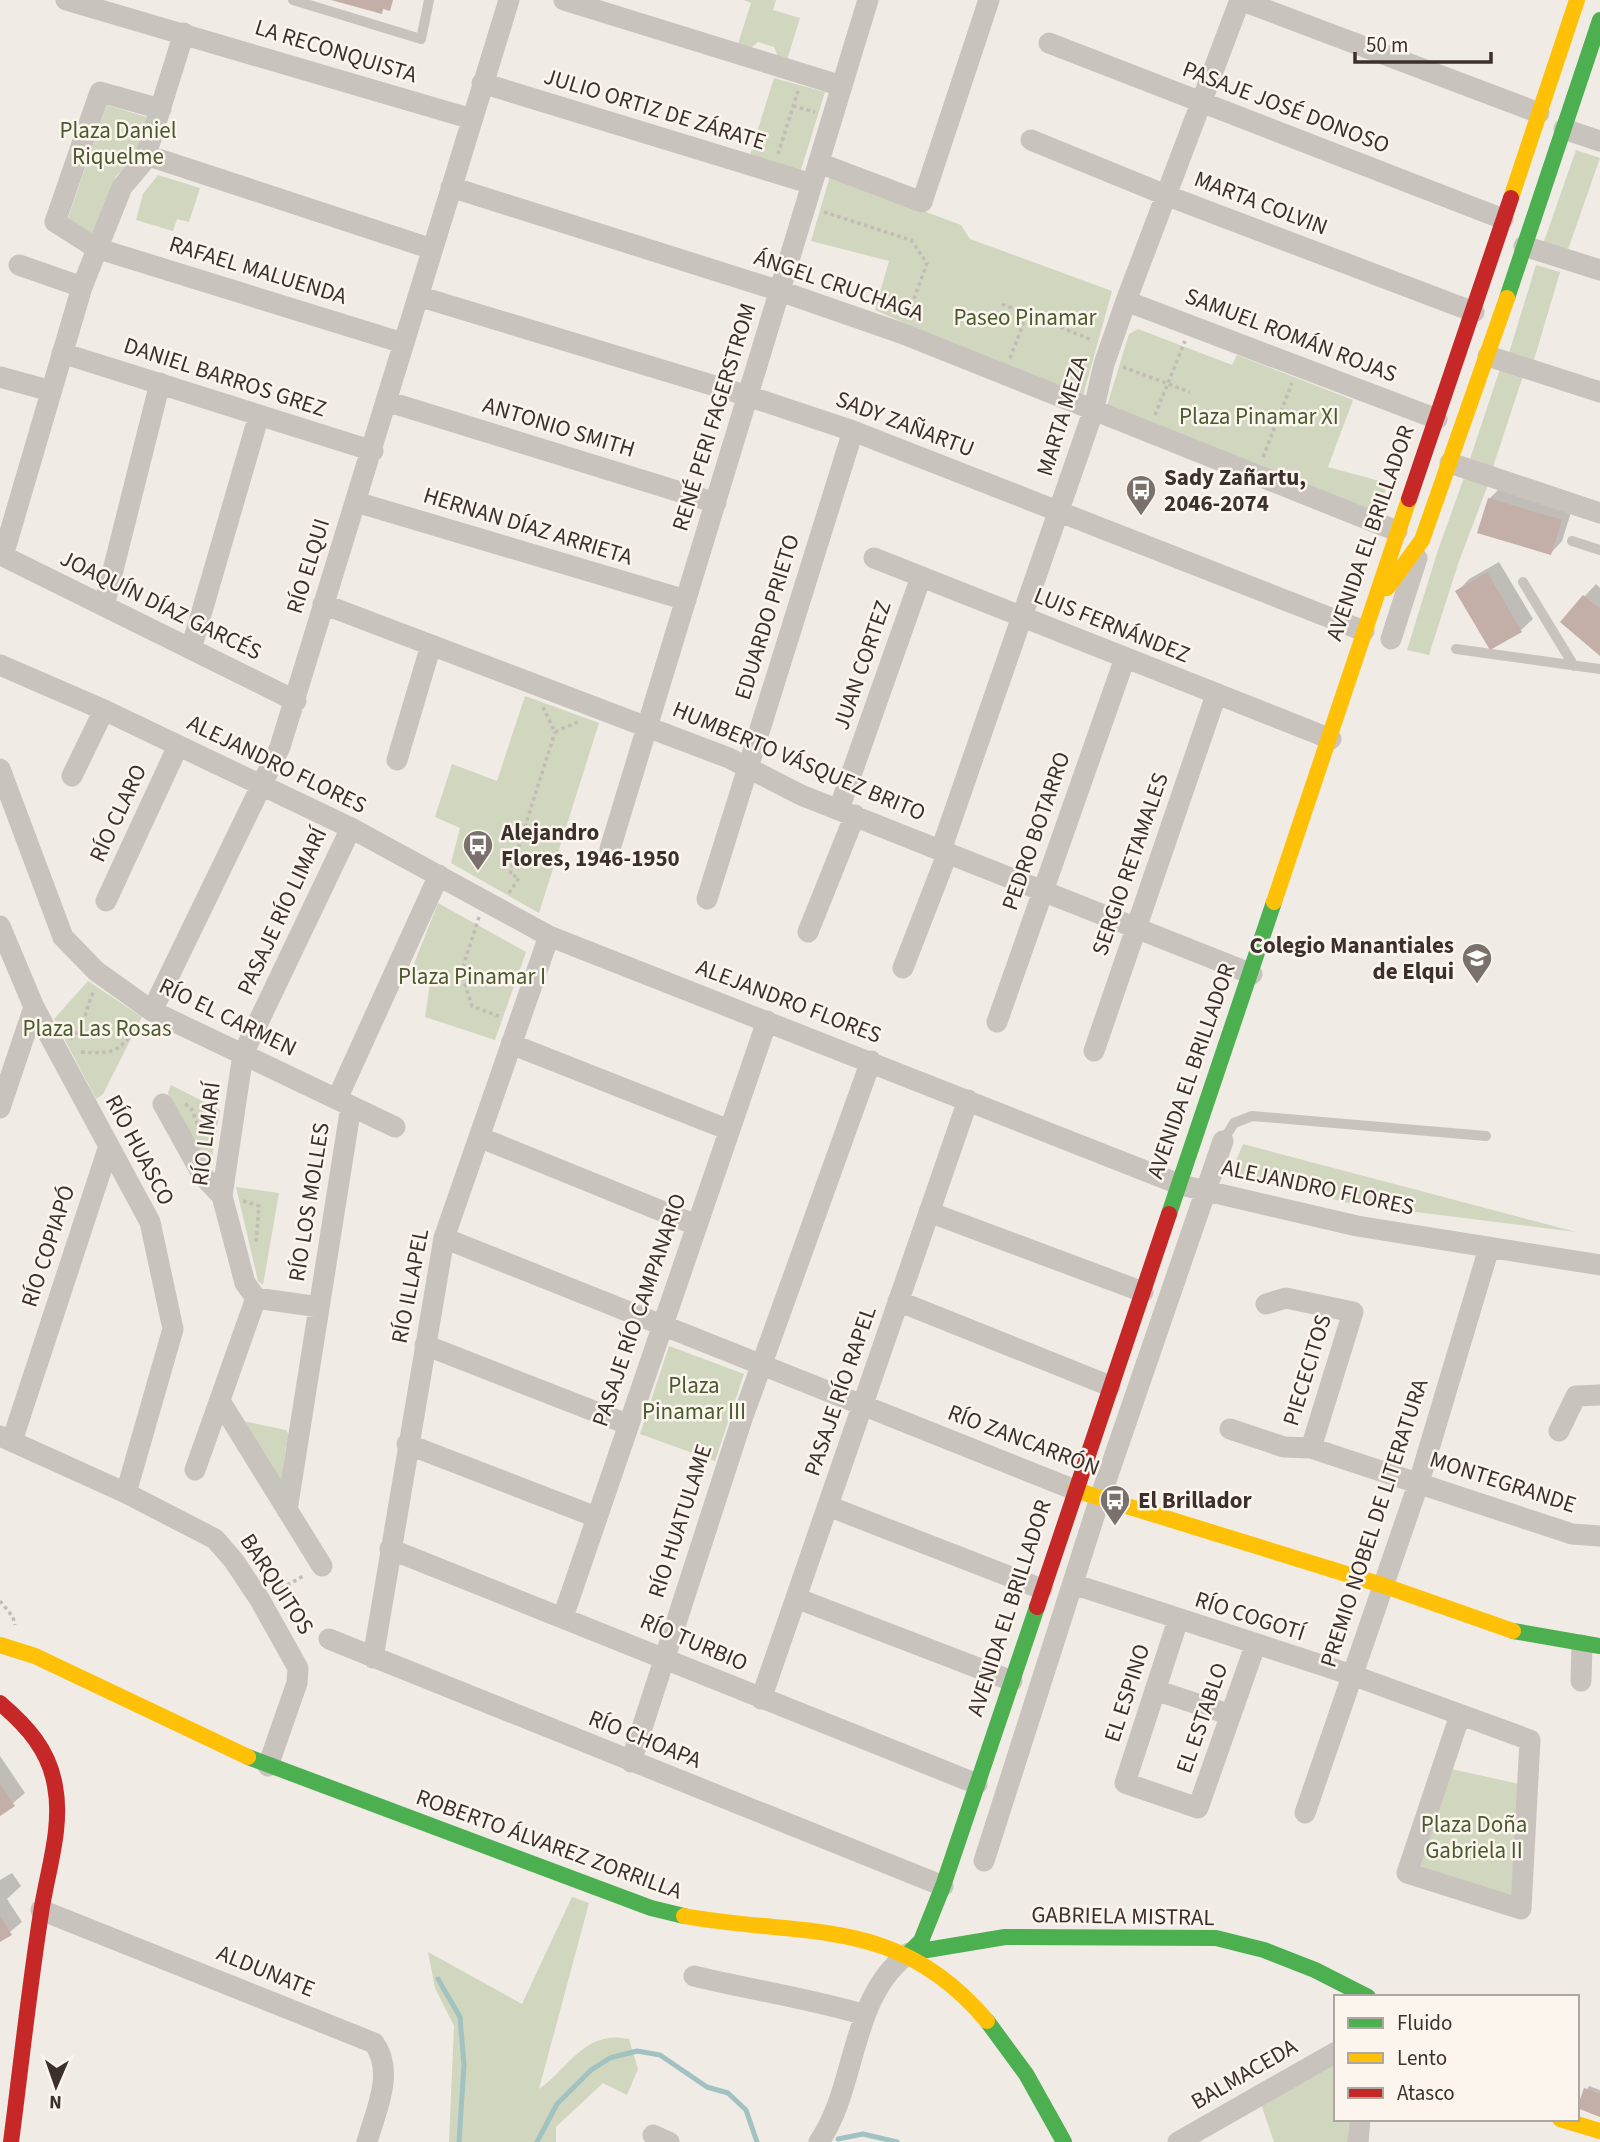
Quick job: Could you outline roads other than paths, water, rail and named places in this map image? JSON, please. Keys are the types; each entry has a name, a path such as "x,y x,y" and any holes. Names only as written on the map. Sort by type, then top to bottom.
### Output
{"street":[{"name":"LA RECONQUISTA","path":"66,0 472,119"},
{"path":"472,119 509,0"},
{"path":"564,0 842,86"},
{"name":"RENÉ PERI FAGERSTROM","path":"610,849 868,0"},
{"path":"818,163 922,202 989,0"},
{"path":"1240,0 1539,113 1564,129 1600,141"},
{"name":"MARTA MEZA","path":"903,968 1093,412 1107,356 1126,300 1168,196 1240,0"},
{"name":"AVENIDA EL BRILLADOR","path":"909,1953 921,1941 943,1886 1331,739 1396,531 1474,312 1572,2"},
{"path":"1391,639 1422,540 1488,356 1600,20"},
{"path":"0,377 51,391 96,248 122,187 146,155 184,33"},
{"name":"PASAJE JOSÉ DONOSO","path":"1049,43 1503,219"},
{"name":"JULIO ORTIZ DE ZÁRATE","path":"482,83 812,184"},
{"name":"RAFAEL MALUENDA","path":"161,109 100,92 55,222 96,248 404,343"},
{"name":"RÍO ELQUI","path":"152,1011 281,747 472,119"},
{"name":"MARTA COLVIN","path":"1031,140 1168,196 1474,312"},
{"path":"146,155 432,249"},
{"name":"ÁNGEL CRUCHAGA","path":"451,187 780,290 901,333 1396,531"},
{"path":"1524,246 1600,270"},
{"path":"19,265 82,287"},
{"name":"SADY ZAÑARTU","path":"418,296 748,396 853,431 1059,512 1367,621"},
{"name":"SAMUEL ROMÁN ROJAS","path":"1126,300 1437,419"},
{"name":"DANIEL BARROS GREZ","path":"62,353 373,451"},
{"path":"1488,356 1600,392"},
{"path":"104,606 160,383"},
{"name":"JOAQUÍN DÍAZ GARCÉS","path":"51,391 3,556 296,701"},
{"name":"ANTONIO SMITH","path":"386,401 716,503"},
{"path":"191,649 259,415"},
{"name":"EDUARDO PRIETO","path":"707,899 853,431"},
{"path":"1450,463 1600,513"},
{"name":"HERNAN DÍAZ ARRIETA","path":"356,502 686,600"},
{"path":"1367,621 1422,540"},
{"name":"LUIS FERNÁNDEZ","path":"874,558 1331,739"},
{"name":"JUAN CORTEZ","path":"808,932 921,577"},
{"name":"HUMBERTO VÁSQUEZ BRITO","path":"323,604 748,765 802,795 1252,974"},
{"path":"397,760 431,645"},
{"name":"PEDRO BOTARRO","path":"997,1022 1125,659"},
{"name":"ALEJANDRO FLORES","path":"0,665 104,710 351,828 549,936 1181,1185 1357,1226 1600,1265"},
{"name":"SERGIO RETAMALES","path":"1094,1051 1216,695"},
{"path":"72,776 104,710"},
{"name":"RÍO CLARO","path":"106,901 178,746"},
{"name":"RÍO EL CARMEN","path":"0,769 63,937 103,975 152,1011 395,1126"},
{"name":"PASAJE RÍO LIMARÍ","path":"243,1054 351,828"},
{"name":"RÍO LOS MOLLES","path":"287,1510 319,1307 344,1102 439,875"},
{"name":"RÍO HUASCO","path":"0,926 34,1007 150,1222 173,1329 126,1493"},
{"name":"RÍO ILLAPEL","path":"373,1658 444,1238 549,936"},
{"path":"0,1108 34,1007"},
{"name":"PASAJE RÍO CAMPANARIO","path":"563,1616 767,1021"},
{"path":"514,1035 729,1130"},
{"name":"RÍO LIMARÍ","path":"243,1054 222,1196 245,1283 257,1297"},
{"name":"RÍO HUATULAME","path":"631,1762 663,1657 762,1364 871,1061"},
{"name":"PASAJE RÍO RAPEL","path":"761,1699 968,1100"},
{"path":"163,1104 203,1176 222,1196"},
{"path":"479,1137 696,1225"},
{"path":"984,1861 1100,1498 1223,1141"},
{"name":"RÍO COPIAPÓ","path":"6,1439 108,1146"},
{"path":"929,1212 1143,1292"},
{"name":"RÍO ZANCARRÓN","path":"444,1238 1075,1490 1382,1585 1525,1635 1591,1645"},
{"name":"PREMIO NOBEL DE LITERATURA","path":"1305,1812 1419,1482 1489,1248"},
{"path":"195,1470 257,1297 319,1307"},
{"name":"PIECECITOS","path":"1266,1304 1286,1298 1353,1312 1311,1448"},
{"path":"898,1301 1110,1386"},
{"path":"425,1345 627,1424"},
{"path":"1559,1431 1576,1396 1600,1395"},
{"path":"220,1401 322,1566"},
{"name":"MONTEGRANDE","path":"1230,1429 1284,1447 1311,1448 1572,1534 1600,1536"},
{"name":"BARQUITOS","path":"6,1439 126,1493 215,1539 260,1600 298,1668 297,1683 268,1766"},
{"path":"408,1444 596,1517"},
{"path":"828,1506 1042,1589"},
{"name":"RÍO TURBIO","path":"390,1549 977,1784"},
{"name":"RÍO COGOTÍ","path":"1073,1584 1255,1646 1352,1675 1530,1740 1521,1909 1408,1873 1460,1715"},
{"path":"796,1598 1012,1681"},
{"name":"EL ESPINO","path":"1178,1620 1125,1783 1198,1808"},
{"name":"RÍO CHOAPA","path":"329,1639 943,1886"},
{"name":"ROBERTO ÁLVAREZ ZORRILLA","path":"0,1645 35,1656 268,1766 672,1914 722,1923 845,1934 888,1944 909,1953 954,1988 993,2029 1038,2091 1064,2142"},
{"path":"1581,1681 1591,1645"},
{"name":"EL ESTABLO","path":"1198,1808 1255,1646"},
{"path":"1156,1690 1231,1715"},
{"path":"0,1703 33,1731 46,1755 56,1787 54,1838 41,1910 12,2142"},
{"name":"ALDUNATE","path":"41,1910 374,2043 384,2056 386,2075 367,2142"},
{"name":"GABRIELA MISTRAL","path":"909,1953 1006,1937 1216,1938 1264,1950 1364,1995"},
{"path":"819,2142 832,2123 864,2015 894,1965 909,1953"},
{"path":"694,1976 760,1992 784,1994 864,2015"},
{"name":"BALMACEDA","path":"1178,2142 1334,2053"},
{"path":"1358,2142 1360,2121"},
{"path":"1567,2121 1600,2131"}],"lane":[{"path":"293,0 421,39 429,0"},
{"path":"1572,541 1600,550"},
{"path":"1523,582 1574,666"},
{"path":"1456,649 1600,669"},
{"path":"1223,1141 1234,1122 1252,1116 1486,1136"}],"waterway":[{"path":"438,1979 460,2017 464,2065 459,2142"},
{"path":"537,2142 557,2104 591,2070 610,2058 637,2051 660,2055 707,2087 728,2093 746,2110 757,2142"},
{"path":"838,2139 863,2134 897,2142"}],"place":[{"name":"Sady Zañartu, 2046-2074","path":"1141,517"},
{"name":"Alejandro Flores, 1946-1950","path":"478,872"},
{"name":"Colegio Manantiales de Elqui","path":"1477,985"},
{"name":"El Brillador","path":"1115,1527"}],"park label":[{"name":"Plaza Daniel Riquelme","path":"118,143"},
{"name":"Paseo Pinamar","path":"1025,317"},
{"name":"Plaza Pinamar XI","path":"1259,416"},
{"name":"Plaza Pinamar I","path":"472,976"},
{"name":"Plaza Las Rosas","path":"97,1028"},
{"name":"Plaza Pinamar III","path":"694,1398"},
{"name":"Plaza Doña Gabriela II","path":"1474,1837"}]}
